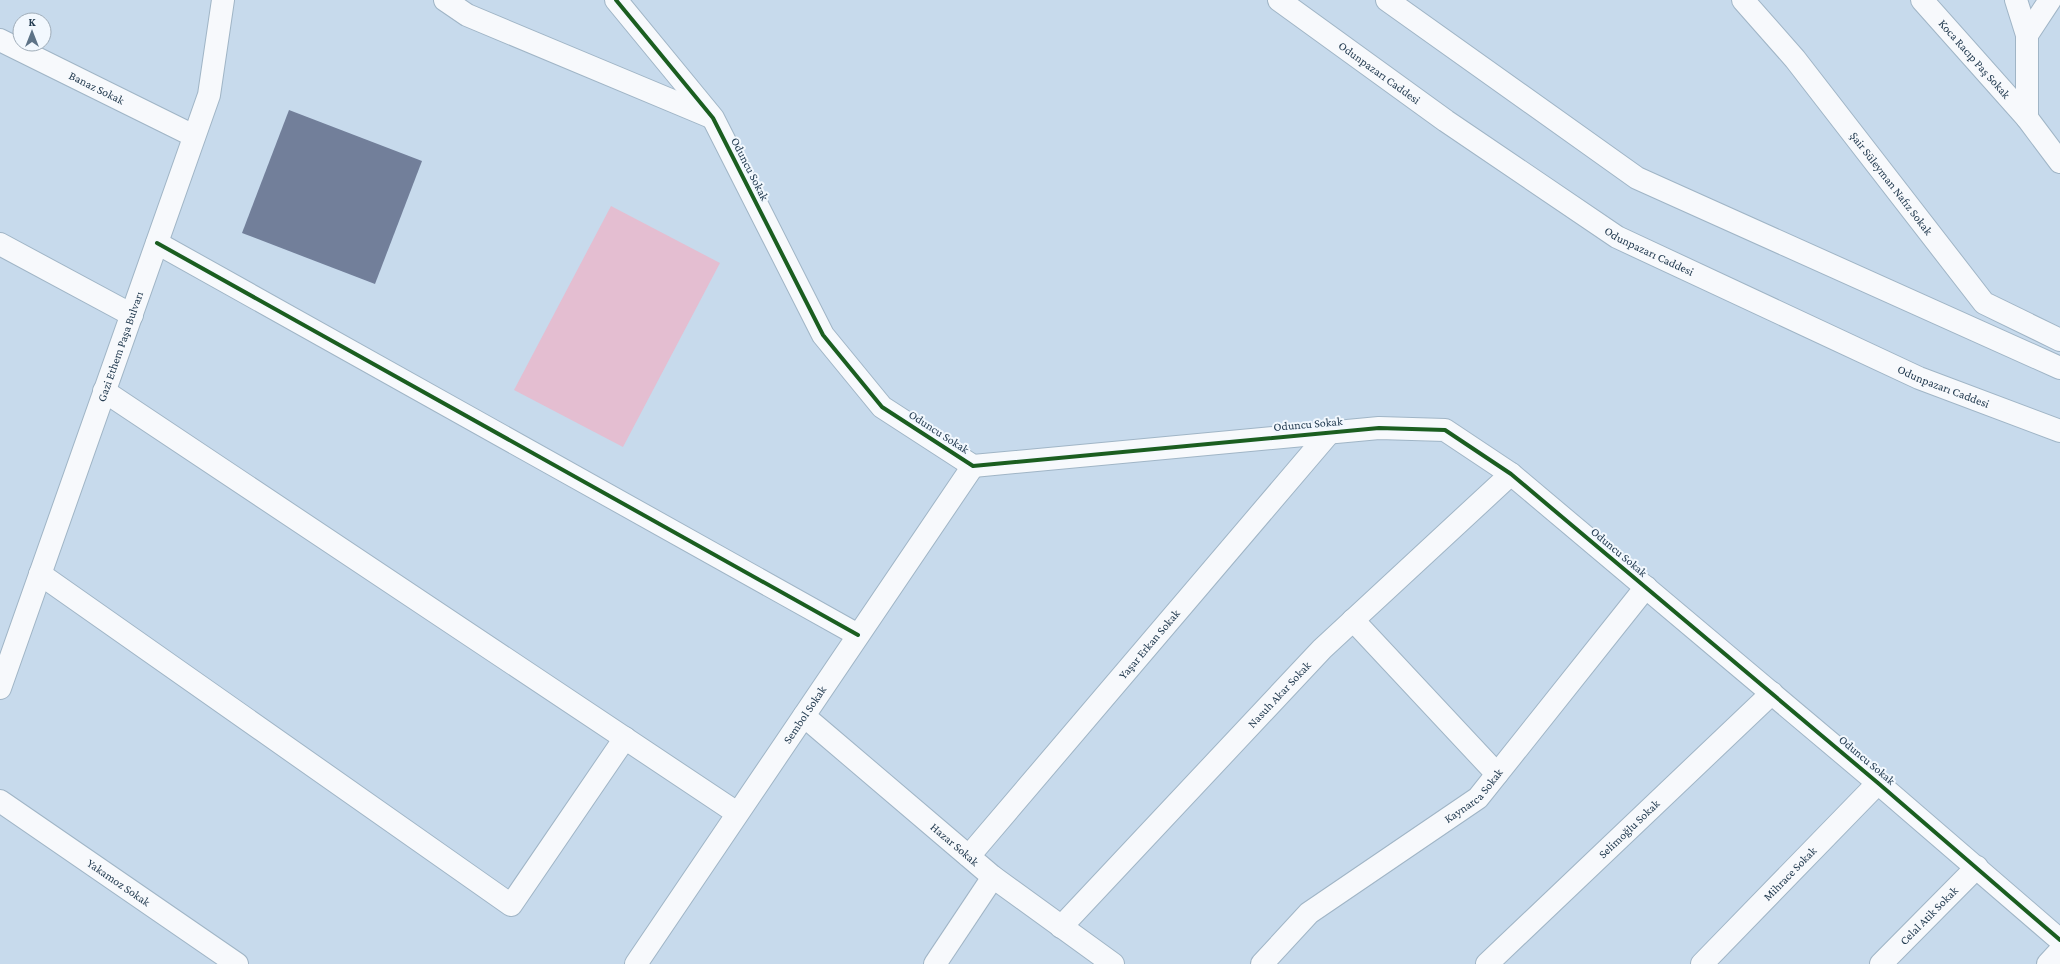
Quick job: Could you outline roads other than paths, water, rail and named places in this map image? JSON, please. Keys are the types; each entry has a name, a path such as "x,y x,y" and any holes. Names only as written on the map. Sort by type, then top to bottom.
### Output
{"street":[{"name":"Gazi Ethem Paşa Bulvarı","path":"0,688 209,96 223,0"},
{"path":"445,0 467,14 714,118"},
{"name":"Oduncu Sokak","path":"616,0 714,118 822,335 882,407 973,466 1379,428 1445,430 1511,474 1878,783 2060,940"},
{"name":"Odunpazarı Caddesi","path":"1279,0 1446,121 1617,237 1919,378 2060,432"},
{"path":"1387,0 1637,178 2060,368"},
{"name":"Şair Süleyman Nafız Sokak","path":"1743,0 1796,59 1984,303 2060,340"},
{"name":"Koca Racıp Paş Sokak","path":"1922,0 2027,118 2060,162"},
{"path":"2016,0 2027,35 2027,118"},
{"path":"2027,35 2050,0"},
{"name":"Banaz Sokak","path":"0,40 194,136"},
{"path":"157,243 858,635"},
{"path":"0,244 132,315"},
{"path":"104,391 738,814"},
{"name":"Yaşar Erkan Sokak","path":"969,856 1330,432"},
{"name":"Sembol Sokak","path":"636,964 973,466"},
{"name":"Nasuh Akar Sokak","path":"1061,927 1322,649 1511,474"},
{"path":"40,574 511,905 625,738"},
{"name":"Kaynarca Sokak","path":"1262,964 1310,913 1478,798 1646,587"},
{"path":"1353,620 1497,774"},
{"name":"Selimoğlu Sokak","path":"1487,964 1772,694"},
{"name":"Hazar Sokak","path":"804,716 993,877 1113,964"},
{"name":"Mihrace Sokak","path":"1702,964 1878,783"},
{"name":"Yakamoz Sokak","path":"0,801 237,964"},
{"name":"Celal Atik Sokak","path":"1881,964 1976,867"},
{"path":"935,964 993,877"},
{"path":"2048,964 2060,951"}]}
